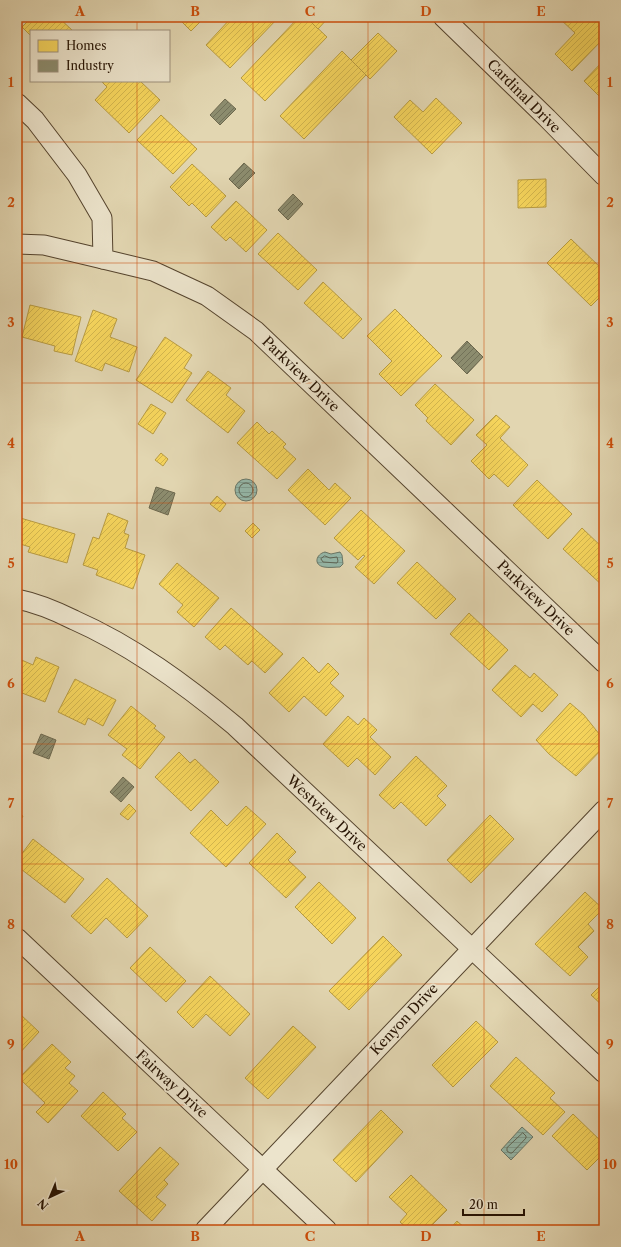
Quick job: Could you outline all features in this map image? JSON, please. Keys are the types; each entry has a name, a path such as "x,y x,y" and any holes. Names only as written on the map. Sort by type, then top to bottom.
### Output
{"street":[{"name":"Cardinal Drive","path":"443,17 547,118 604,176"},
{"path":"17,103 35,120 77,175 102,218 103,259"},
{"name":"Parkview Drive","path":"17,244 44,245 153,271 207,296 256,331 604,663"},
{"name":"Westview Drive","path":"17,599 31,602 55,611 98,630 133,651 199,696 235,726 604,1073"},
{"name":"Kenyon Drive","path":"205,1230 604,810"},
{"name":"Fairway Drive","path":"17,938 327,1230"}],"water":[{"path":"246,479 254,482 257,490 254,498 246,501 238,498 235,490 238,482"},
{"path":"325,552 331,554 340,552 342,555 343,564 340,567 324,567 318,564 318,557"},
{"path":"522,1127 533,1137 511,1160 501,1150"}],"building: Homes":[{"path":"32,17 58,17 72,30 30,30 30,35 22,27"},
{"path":"177,17 205,17 191,31"},
{"path":"232,17 279,17 230,68 206,45"},
{"path":"299,17 306,17 327,37 265,101 241,78"},
{"path":"306,17 329,17 318,29"},
{"path":"516,17 526,17 521,22"},
{"path":"558,17 604,17 604,38 572,71 555,54 575,33"},
{"path":"378,33 397,51 370,79 351,60"},
{"path":"342,51 366,75 304,139 280,116"},
{"path":"604,60 604,101 584,81"},
{"path":"102,82 141,82 160,100 129,133 95,100 107,87"},
{"path":"436,98 462,123 432,154 394,117 410,100 423,112"},
{"path":"161,115 197,149 173,174 137,140"},
{"path":"192,164 226,196 206,217 192,203 189,206 170,187"},
{"path":"546,179 546,207 518,208 518,180"},
{"path":"236,201 267,230 246,252 230,237 226,241 211,227"},
{"path":"278,233 317,270 298,290 258,254"},
{"path":"571,239 604,271 604,293 591,306 547,263"},
{"path":"323,282 362,319 343,339 304,303"},
{"path":"30,305 81,317 72,355 54,351 55,346 22,337"},
{"path":"395,309 442,356 401,396 379,374 392,361 367,336"},
{"path":"93,310 117,319 110,337 137,347 129,372 105,363 102,371 75,361"},
{"path":"165,337 192,355 184,368 192,373 172,403 136,380"},
{"path":"208,371 231,388 226,395 245,411 228,433 186,400"},
{"path":"435,384 474,420 451,445 426,421 428,418 415,405"},
{"path":"151,404 166,413 153,434 138,424"},
{"path":"496,415 510,427 500,438 528,465 508,487 494,474 489,479 471,461 487,445 476,435"},
{"path":"257,422 269,434 272,431 286,444 283,447 296,459 277,479 237,443"},
{"path":"161,453 168,459 163,466 155,460"},
{"path":"308,469 329,490 335,483 351,498 325,525 288,490"},
{"path":"537,480 572,514 548,539 513,505"},
{"path":"217,496 226,504 220,512 210,504"},
{"path":"361,510 405,551 374,584 355,567 365,556 363,555 358,560 334,538"},
{"path":"108,513 128,521 124,533 129,535 125,548 145,555 133,589 96,575 98,570 83,565 93,537 99,539"},
{"path":"17,517 75,534 67,563 28,552 30,547 17,543"},
{"path":"253,523 260,530 252,538 245,531"},
{"path":"582,528 604,549 604,587 563,549"},
{"path":"417,562 456,599 436,619 397,583"},
{"path":"177,563 219,598 194,627 177,612 183,605 159,584"},
{"path":"231,608 283,654 265,673 252,661 248,665 225,645 220,650 205,637"},
{"path":"469,613 508,650 489,670 450,634"},
{"path":"36,657 59,667 45,702 17,691 17,658 33,665"},
{"path":"303,657 319,673 328,663 339,674 330,683 344,696 326,716 304,696 289,712 269,693"},
{"path":"515,665 530,678 534,673 558,695 542,712 533,704 521,717 492,690"},
{"path":"75,679 116,700 103,726 88,718 85,725 58,712"},
{"path":"570,703 584,715 604,740 604,747 576,776 549,754 536,740"},
{"path":"131,706 156,726 154,728 165,737 140,769 122,755 127,749 108,735"},
{"path":"348,716 358,725 364,718 377,730 370,737 391,757 375,775 357,758 348,767 323,744"},
{"path":"179,752 190,763 195,759 219,782 191,811 155,777"},
{"path":"416,756 447,786 437,796 446,805 426,826 401,802 394,809 379,795"},
{"path":"129,804 136,811 128,820 120,814"},
{"path":"246,806 266,824 226,867 190,833 211,810 227,826"},
{"path":"17,813 23,816 17,826"},
{"path":"490,815 514,839 471,883 447,860"},
{"path":"277,833 296,852 288,860 306,877 286,898 249,863"},
{"path":"33,839 84,879 65,903 17,866 17,860"},
{"path":"107,878 148,916 127,938 106,918 91,934 71,916"},
{"path":"319,882 356,918 332,944 295,907"},
{"path":"585,892 603,909 588,924 594,931 578,947 588,957 570,976 535,944"},
{"path":"383,936 402,955 349,1010 329,991"},
{"path":"150,947 186,981 166,1002 130,968"},
{"path":"210,976 250,1014 230,1036 206,1014 193,1028 177,1012"},
{"path":"604,982 604,1007 591,995"},
{"path":"19,1013 39,1032 17,1056 17,1016"},
{"path":"476,1021 498,1042 453,1087 432,1065"},
{"path":"293,1026 316,1047 268,1099 245,1078"},
{"path":"52,1044 71,1062 65,1068 75,1076 69,1083 78,1091 48,1123 36,1112 45,1103 19,1078"},
{"path":"516,1057 555,1093 550,1098 565,1112 543,1135 490,1086"},
{"path":"103,1092 126,1114 122,1118 137,1132 118,1151 81,1116"},
{"path":"381,1110 403,1132 356,1182 333,1160"},
{"path":"573,1114 604,1144 604,1153 587,1170 552,1136"},
{"path":"160,1147 179,1164 164,1180 168,1184 156,1197 166,1205 152,1221 119,1191"},
{"path":"411,1175 447,1210 427,1230 409,1230 400,1222 407,1214 389,1197"},
{"path":"457,1221 467,1230 449,1230"},
{"path":"17,1222 26,1227 24,1230 17,1230"}],"building: Industry":[{"path":"225,99 236,109 220,125 210,115"},
{"path":"244,163 255,173 239,189 229,179"},
{"path":"293,194 303,204 288,220 278,210"},
{"path":"467,341 483,357 467,374 451,358"},
{"path":"156,487 175,493 168,515 149,508"},
{"path":"41,734 56,740 49,759 33,753"},
{"path":"123,777 134,787 121,802 110,792"}]}
